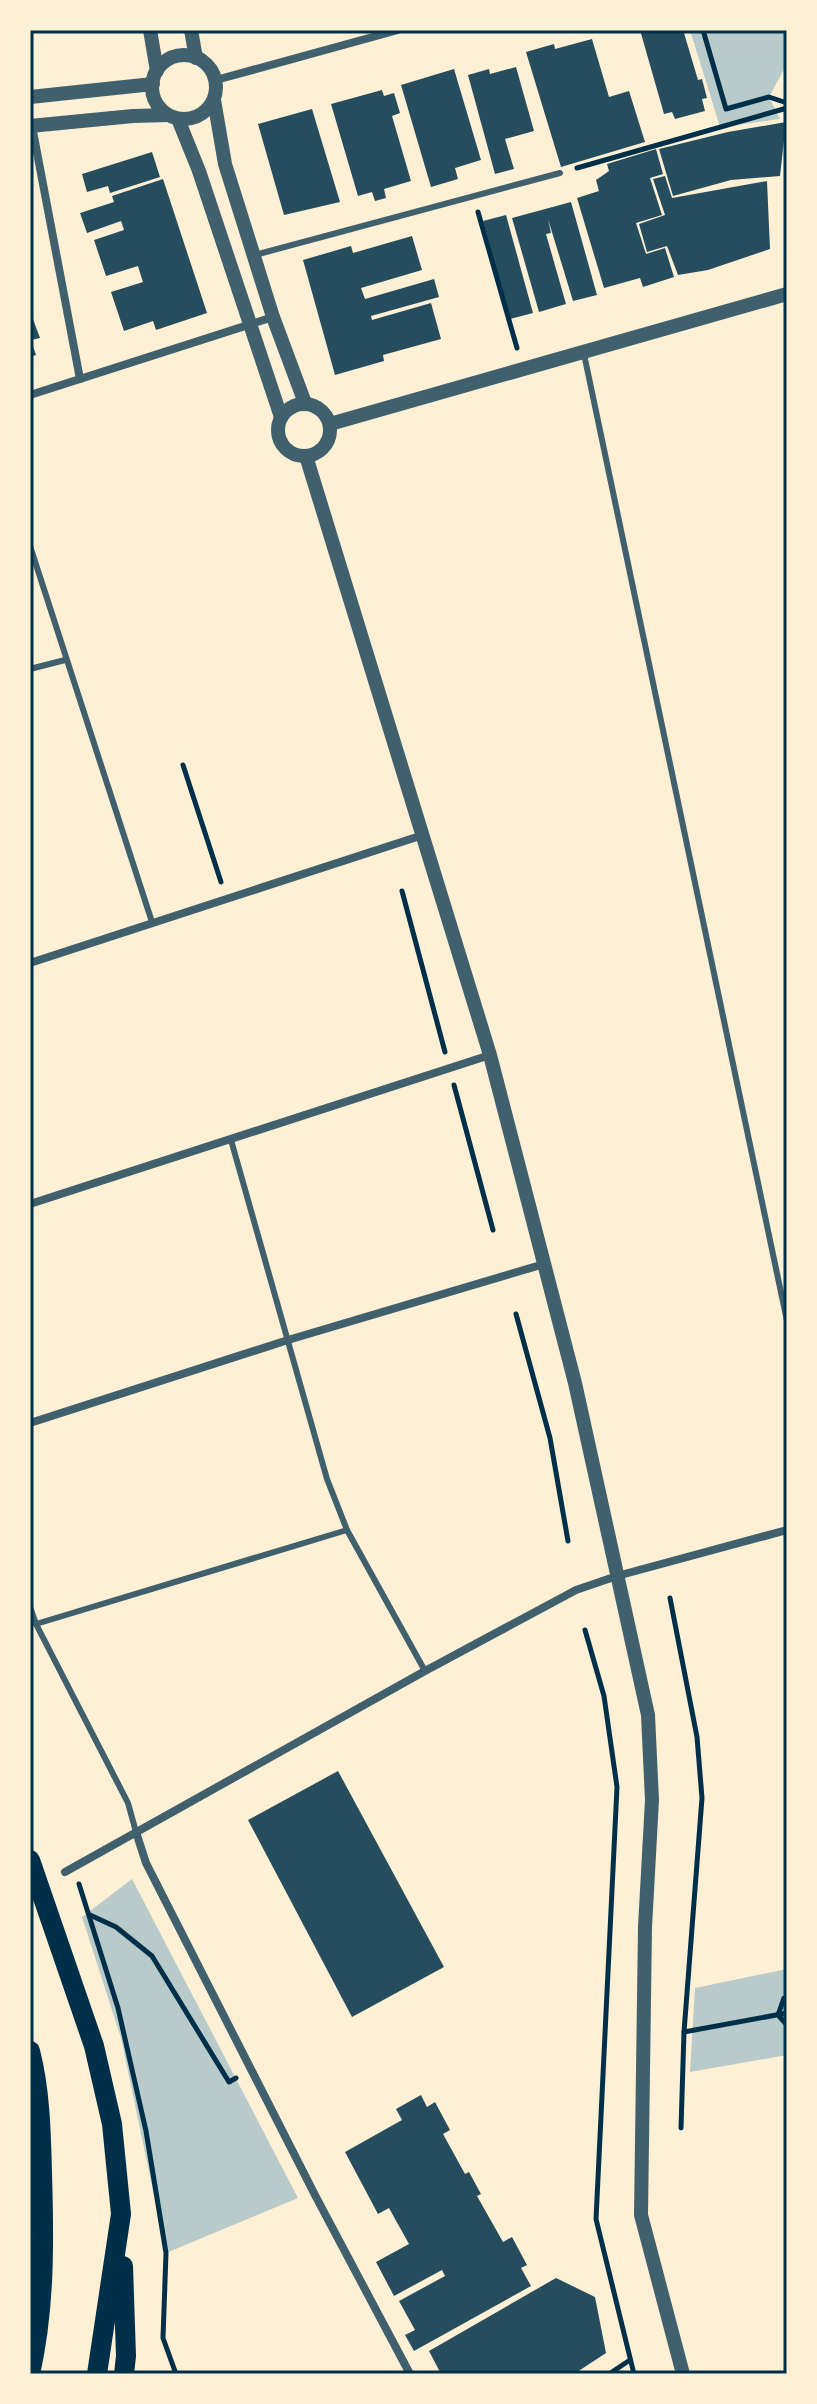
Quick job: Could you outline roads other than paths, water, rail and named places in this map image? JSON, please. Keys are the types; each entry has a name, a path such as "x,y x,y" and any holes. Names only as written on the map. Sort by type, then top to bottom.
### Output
{"main road":[{"path":"30,1860 94,2046 112,2124 121,2214 124,2374"},
{"path":"30,2051 41,2134 44,2239 35,2351 30,2374"},
{"path":"97,2374 121,2214"}],"street":[{"path":"150,30 156,102 173,117 251,324 281,417"},
{"path":"191,30 196,58"},
{"path":"216,80 398,30"},
{"path":"155,78 163,64 178,56 196,58 205,63 216,80 214,100 225,164 273,317 305,403"},
{"path":"30,97 155,78"},
{"path":"80,379 31,126 133,116 187,120 203,114 214,100"},
{"path":"330,424 787,294"},
{"path":"30,395 273,317"},
{"path":"305,403 320,407 330,424 327,444 314,455 291,452 280,441 278,425 281,417 291,407 305,403"},
{"path":"306,456 490,1055 545,1263 605,1513 648,1715 652,1786 645,1927 641,2215 683,2374"},
{"path":"30,963 424,835"},
{"path":"30,1204 490,1055"},
{"path":"30,1423 288,1340 545,1263"},
{"path":"65,1872 576,1590 787,1530"},
{"path":"136,1832 143,1856 250,2069 410,2374"}],"lane":[{"path":"255,255 560,173"},
{"path":"583,351 787,1321"},
{"path":"30,546 152,922"},
{"path":"30,669 65,660"},
{"path":"231,1140 327,1479 347,1530 425,1671"},
{"path":"36,1624 347,1530"},
{"path":"30,1607 128,1803 136,1832"}]}
